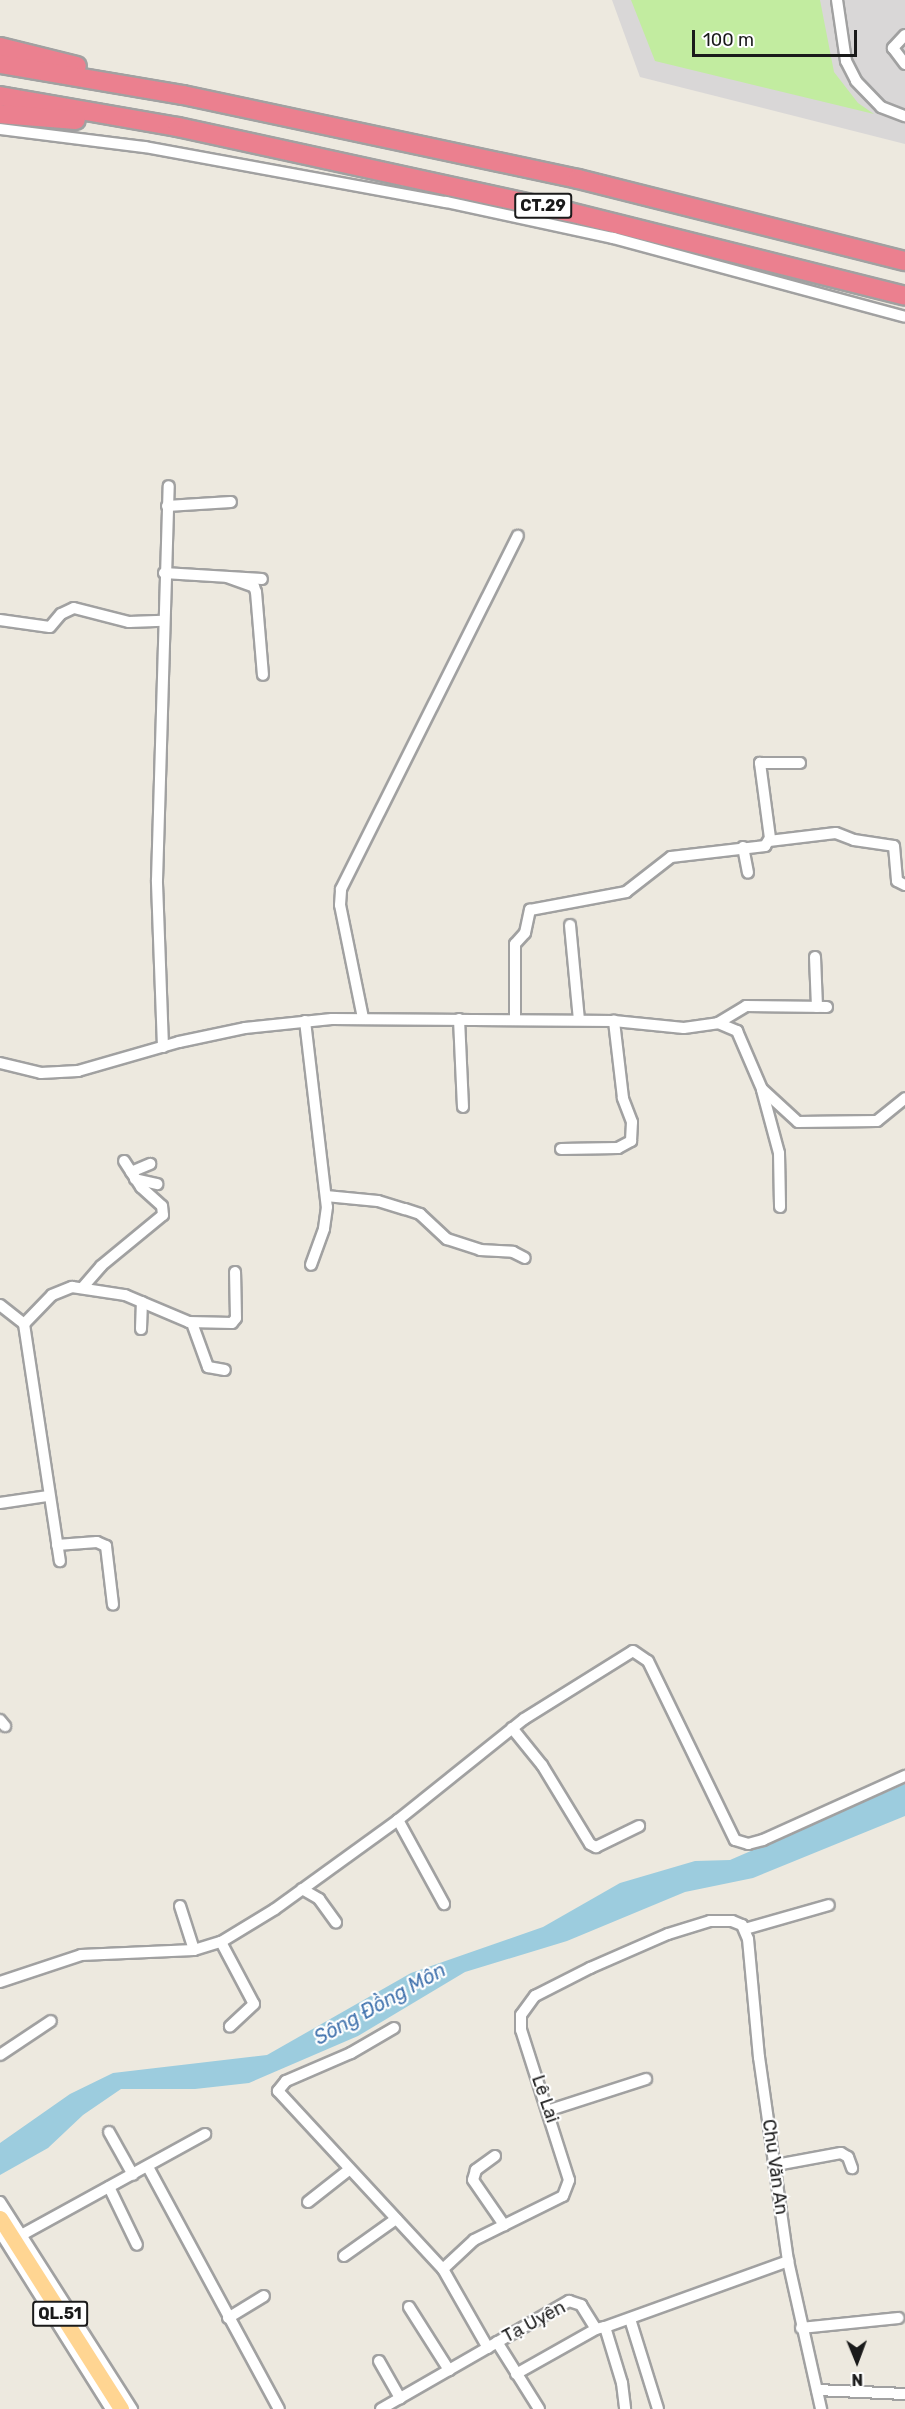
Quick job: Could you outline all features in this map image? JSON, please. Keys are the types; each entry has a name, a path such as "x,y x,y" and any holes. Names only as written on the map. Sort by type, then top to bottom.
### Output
{"highway":[{"path":"0,47 183,94"},
{"name":"CT.29","path":"0,64 183,94 578,179 905,261"},
{"name":"CT.29","path":"0,96 178,127 569,212 905,296"},
{"path":"0,114 178,127"}],"main road":[{"name":"QL.51","path":"0,2218 121,2409"}],"street":[{"path":"837,0 852,75 874,102 901,115"},
{"path":"905,35 893,48 905,64"},
{"path":"0,129 145,147 446,202 613,238 905,317"},
{"path":"163,1047 157,880 164,573 169,486"},
{"path":"167,506 231,502"},
{"path":"363,1018 340,905 341,889 519,536"},
{"path":"164,573 262,579"},
{"path":"227,578 254,587 256,592 263,675"},
{"path":"0,620 50,627 61,614 74,608 129,622 163,621"},
{"path":"769,841 760,764 800,763"},
{"path":"515,1020 516,944 525,933 530,910 626,892 671,857 765,846 769,841 836,833 849,838 894,846 897,881 905,885"},
{"path":"743,847 748,873"},
{"path":"570,926 579,1020"},
{"path":"0,1063 41,1072 78,1071 163,1047 245,1028 305,1021 363,1018 614,1021 684,1028 718,1023 746,1006 822,1007 815,957"},
{"path":"459,1019 463,1107"},
{"path":"305,1021 326,1196 324,1229 311,1265"},
{"path":"561,1149 618,1148 630,1141 632,1122 623,1098 614,1021"},
{"path":"718,1023 738,1031 744,1040 762,1089 779,1153 780,1207"},
{"path":"762,1089 804,1124 878,1121 905,1098"},
{"path":"83,1287 101,1266 163,1215 157,1200 133,1176 124,1161"},
{"path":"133,1176 150,1164"},
{"path":"133,1176 157,1184"},
{"path":"326,1196 378,1201 405,1209 429,1221 447,1239 480,1250 513,1252 525,1258"},
{"path":"24,1324 52,1294 62,1289 83,1287 114,1292 192,1323 235,1322 235,1272"},
{"path":"141,1329 142,1302"},
{"path":"0,1305 24,1324 48,1496 60,1561"},
{"path":"192,1323 208,1367 225,1370"},
{"path":"0,1503 48,1496"},
{"path":"57,1545 97,1542 106,1546 113,1605"},
{"path":"0,1982 81,1955 194,1950 221,1942 302,1889 398,1820 512,1728 605,1665 639,1652 648,1661 735,1840 748,1844 763,1840 905,1776"},
{"path":"512,1728 542,1765 590,1844 596,1847 639,1826"},
{"path":"398,1820 444,1904"},
{"path":"302,1889 319,1899 336,1922"},
{"name":"Lê Lai","path":"443,2270 474,2240 563,2196 568,2188 567,2168 550,2110 521,2030 521,2015 535,1996 668,1934 710,1922 743,1927 829,1905"},
{"path":"180,1906 194,1950"},
{"name":"Chu Văn An","path":"743,1927 788,2261 801,2328 821,2409"},
{"path":"221,1942 254,2004 230,2026"},
{"path":"0,2055 51,2021"},
{"path":"394,2028 279,2086 280,2097 443,2270 492,2345 516,2374 539,2409"},
{"path":"550,2110 646,2079"},
{"path":"109,2132 133,2175"},
{"path":"11,2236 133,2175 206,2134"},
{"path":"776,2165 841,2153 848,2157 852,2168"},
{"path":"495,2156 476,2170 473,2180 504,2225"},
{"path":"148,2167 279,2409"},
{"path":"308,2202 350,2169"},
{"path":"109,2187 137,2245"},
{"path":"0,2202 11,2236 111,2409"},
{"path":"344,2256 396,2219"},
{"path":"11,2236 132,2409"},
{"path":"516,2374 601,2328 788,2261"},
{"path":"228,2318 264,2296"},
{"name":"Tạ Uyên","path":"381,2409 569,2301 580,2305 601,2328 622,2383 625,2409"},
{"path":"409,2307 449,2370"},
{"path":"801,2328 898,2318"},
{"path":"630,2319 658,2409"},
{"path":"379,2361 400,2398"},
{"path":"817,2390 905,2394"}],"shaded area":[{"path":"612,0 905,0 905,144 640,77"}],"green space":[{"path":"631,0 820,0 834,72 858,103 874,114 655,61"}],"water":[{"name":"Sông Đồng Môn","path":"905,1784 905,1816 753,1878 685,1892 567,1941 465,1972 358,2036 249,2083 195,2089 121,2089 83,2115 48,2148 0,2175 0,2143 70,2094 113,2073 267,2055 411,1973 543,1927 620,1883 695,1861 730,1860"}]}
